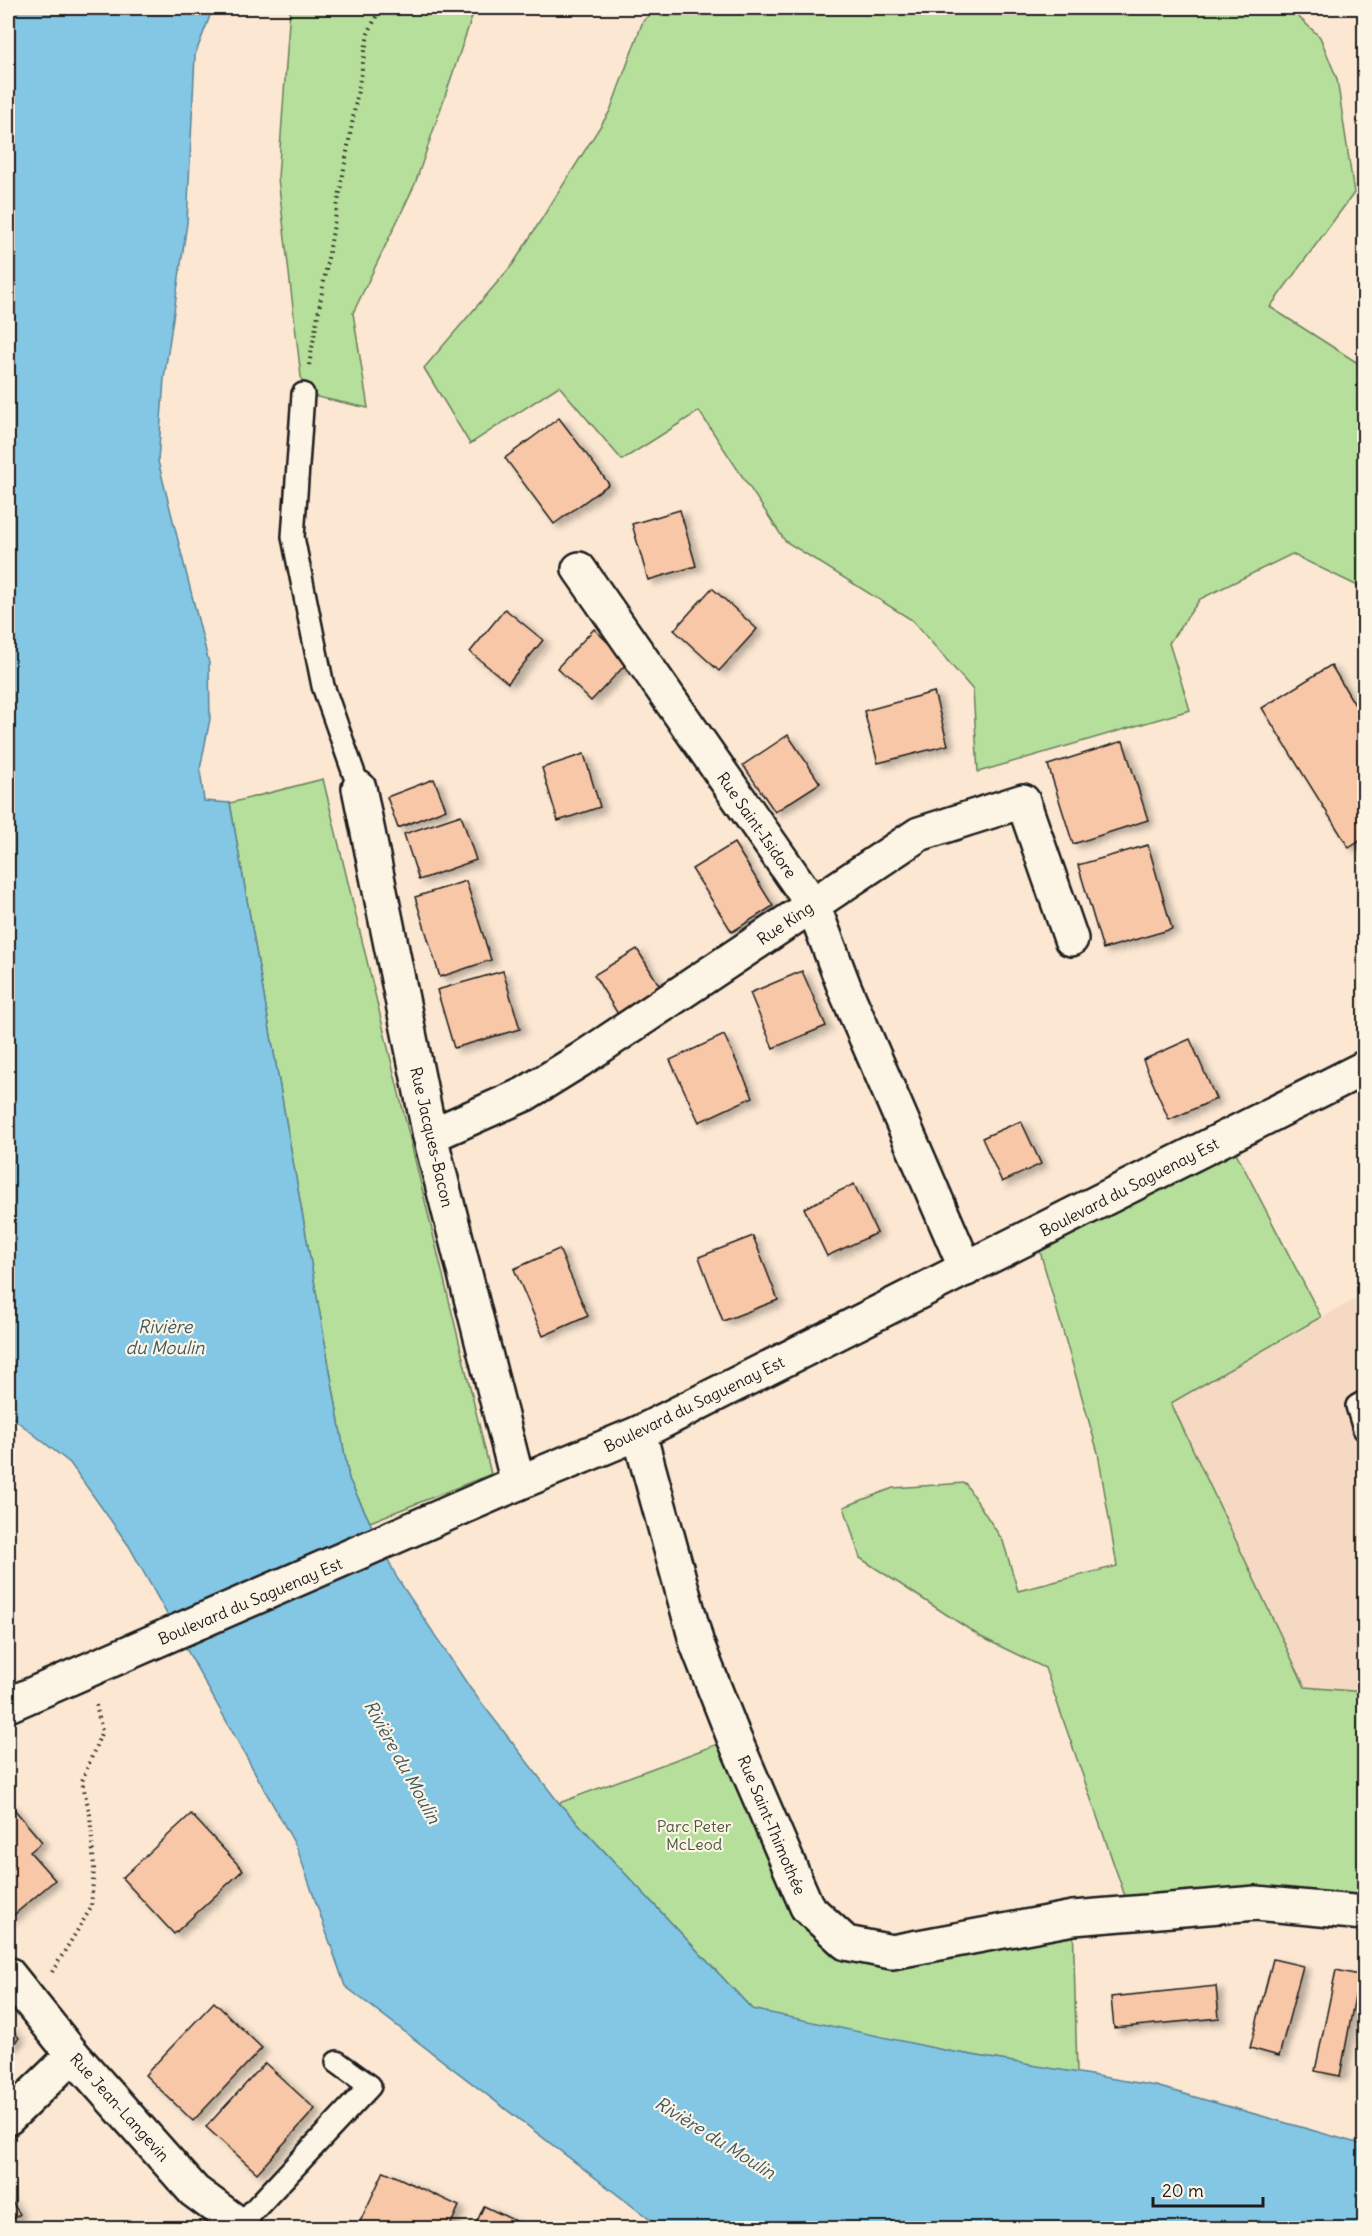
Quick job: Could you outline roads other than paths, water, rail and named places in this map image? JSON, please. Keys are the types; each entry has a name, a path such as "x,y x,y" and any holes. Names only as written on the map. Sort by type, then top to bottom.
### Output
{"street":[{"name":"Rue Saint-Isidore","path":"579,569 813,905 845,989 966,1269"},
{"name":"Rue Jacques-Bacon","path":"359,788 430,1136 518,1484"},
{"name":"Rue King","path":"430,1136 525,1094 919,834 1023,801 1071,939"},
{"name":"Boulevard du Saguenay Est","path":"8,1705 639,1433 1365,1068"},
{"name":"Rue Saint-Thimothée","path":"639,1433 697,1644 726,1717 807,1907 846,1943 892,1952 1073,1918 1256,1903 1365,1913"},
{"name":"Rue Jean-Langevin","path":"8,1974 73,2055 194,2191 242,2227"},
{"path":"8,2118 73,2055"}],"lane":[{"path":"303,394 293,537 323,686 359,788"},
{"path":"1365,1402 1357,1406 1365,1429"},
{"path":"242,2227 370,2086 337,2062"}],"water":[{"name":"Rivière du Moulin","path":"8,8 213,8 195,55 187,223 164,379 158,461 209,663 210,719 200,769 204,801 230,803 349,1479 397,1578 470,1688 559,1803 752,2009 948,2051 1156,2086 1364,2145 1364,2228 661,2228 345,1986 297,1848 129,1546 70,1463 8,1414"}],"park label":[{"name":"Parc Peter McLeod","path":"694,1835"}]}
